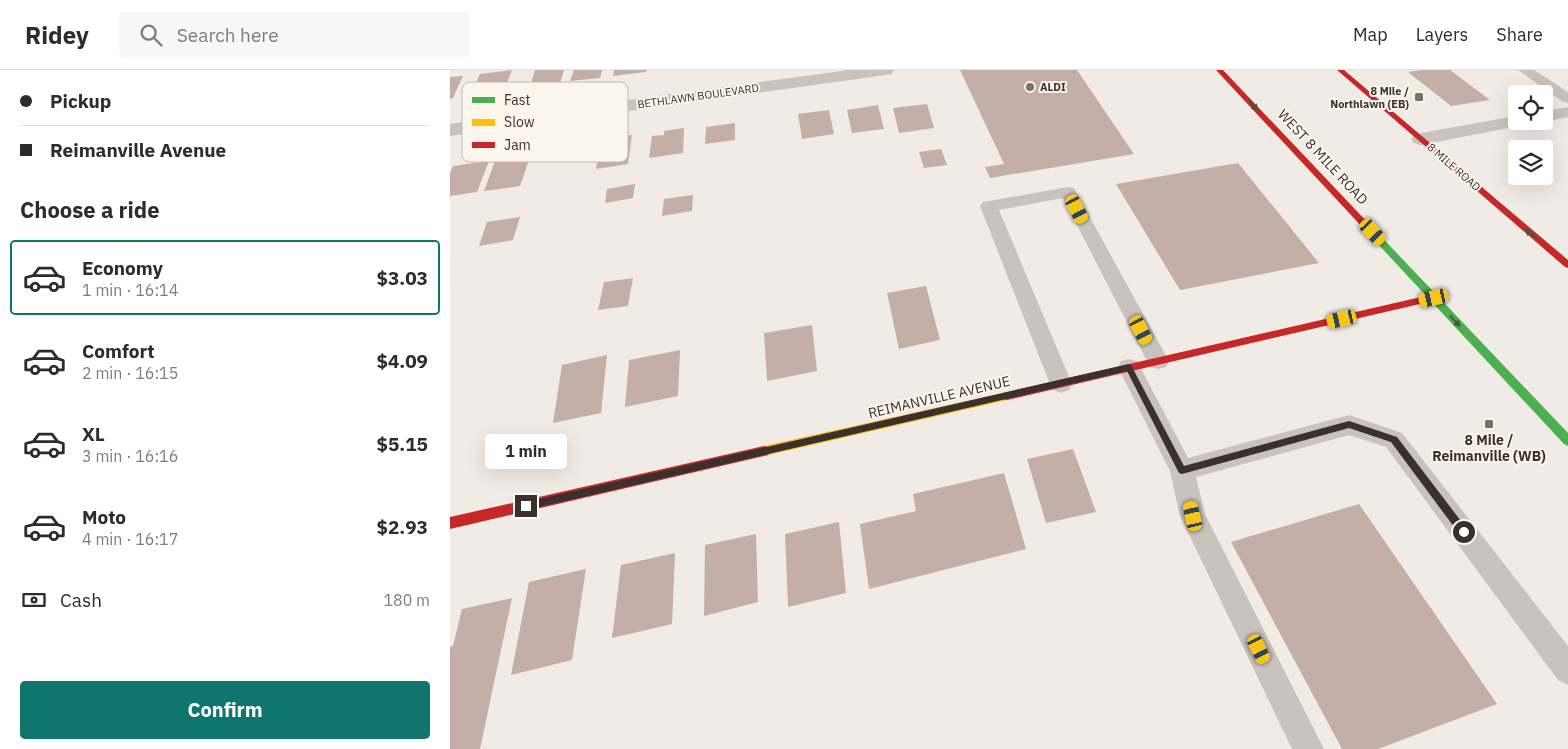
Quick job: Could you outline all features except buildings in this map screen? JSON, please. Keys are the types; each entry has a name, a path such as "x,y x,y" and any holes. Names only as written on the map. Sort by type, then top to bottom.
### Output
{"main road":[{"name":"WEST 8 MILE ROAD","path":"1219,70 1568,441"},
{"name":"8 MILE ROAD","path":"1340,70 1568,265"},
{"name":"REIMANVILLE AVENUE","path":"450,523 1434,298"}],"street":[{"name":"BETHLAWN BOULEVARD","path":"628,106 886,70"},
{"path":"1553,114 1568,112"},
{"path":"1421,139 1508,123"}],"lane":[{"path":"1524,70 1568,99"},
{"path":"1061,384 989,206 1068,192 1158,361"},
{"path":"1129,368 1182,470 1193,516 1308,749"},
{"path":"1182,470 1349,425 1394,440 1568,670"}],"traffic: fast":[{"path":"1367,227 1568,441"}],"traffic: slow":[{"path":"764,451 1007,396"}],"traffic: jam":[{"path":"1219,70 1367,227"},
{"path":"1340,70 1568,265"},
{"path":"1007,396 1434,298"},
{"path":"450,523 764,451"}],"place":[{"name":"ALDI","path":"1030,87"},
{"name":"8 Mile / Northlawn (EB)","path":"1419,97"},
{"name":"8 Mile / Reimanville (WB)","path":"1489,424"}],"route":[{"path":"526,506 1129,368 1182,470 1349,425 1394,440 1464,532"}]}
